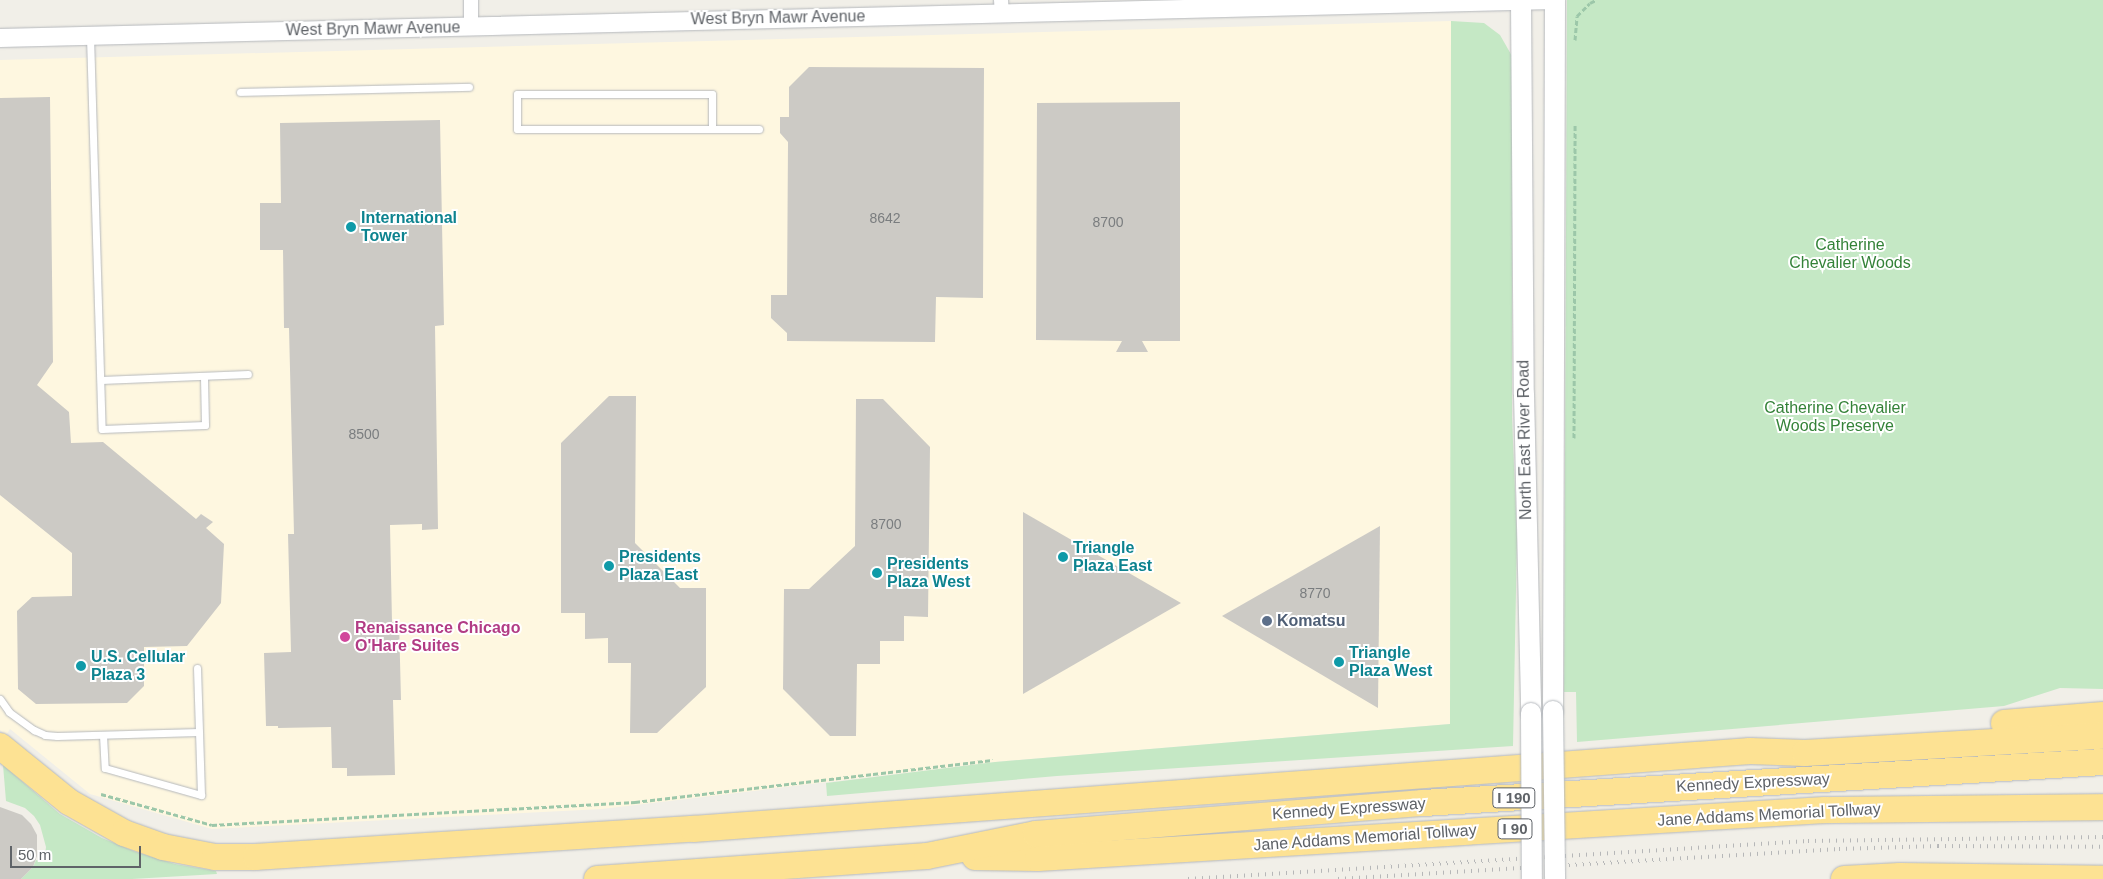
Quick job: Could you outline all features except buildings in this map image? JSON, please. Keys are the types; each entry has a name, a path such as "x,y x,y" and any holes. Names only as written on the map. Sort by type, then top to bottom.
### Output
{"highway":[{"path":"0,746 69,802 124,833 163,847 216,857 248,857 693,829 1750,751 1800,742 2103,715"},
{"path":"1750,751 1805,753 2103,736"},
{"name":"Kennedy Expressway","path":"597,879 927,856 1036,834 1423,803 2103,762"},
{"name":"Jane Addams Memorial Tollway","path":"927,856 1048,858 1825,810 2103,807"},
{"path":"1844,879 1900,876 2103,879"}],"main road":[{"name":"North East River Road","path":"1521,0 1532,879"},
{"name":"North East River Road","path":"1555,0 1553,711 1555,879"}],"street":[{"path":"470,0 470,26"},
{"name":"West Bryn Mawr Avenue","path":"0,38 470,26 1001,6 1555,0"}],"lane":[{"path":"90,36 102,429 205,425 204,376"},
{"path":"240,92 470,87"},
{"path":"712,129 712,94 517,94 517,129 712,129 759,129"},
{"path":"101,380 248,374"},
{"path":"103,735 105,768 201,795 197,668"},
{"path":"0,699 9,712 34,730 45,734 103,735 199,732"}],"path":[{"path":"1575,44 1577,16 1589,1 1596,0"},
{"path":"92,791 212,825 635,802 993,760"}],"shaded area":[{"path":"1451,21 1450,724 995,762 602,809 212,829 90,794 10,729 6,735 0,730 0,60"}],"green space":[{"name":"Catherine Chevalier Woods","path":"1567,0 2103,0 2103,689 2060,688 2004,706 1577,742 1576,692 1564,692"},
{"path":"1451,21 1484,23 1500,35 1512,56 1512,417 1517,538 1513,746 1057,776 827,796 826,783 995,762 1450,724"},
{"path":"3,765 60,814 102,838 136,852 175,864 216,871 217,874 132,879 21,879 33,867 36,860 44,862 46,847 40,825 34,816 25,808 6,801"}],"railway":[{"path":"1188,879 1808,841 2103,837"},
{"path":"1338,879 1839,849 1938,846 2103,847"}],"place":[{"name":"International Tower","path":"351,227"},
{"name":"Triangle Plaza East","path":"1063,557"},
{"name":"Presidents Plaza East","path":"609,566"},
{"name":"Presidents Plaza West","path":"877,573"},
{"name":"Komatsu","path":"1267,621"},
{"name":"Renaissance Chicago O'Hare Suites","path":"345,637"},
{"name":"Triangle Plaza West","path":"1339,662"},
{"name":"U.S. Cellular Plaza 3","path":"81,666"}],"park label":[{"name":"Catherine Chevalier Woods Preserve","path":"1835,417"}]}
